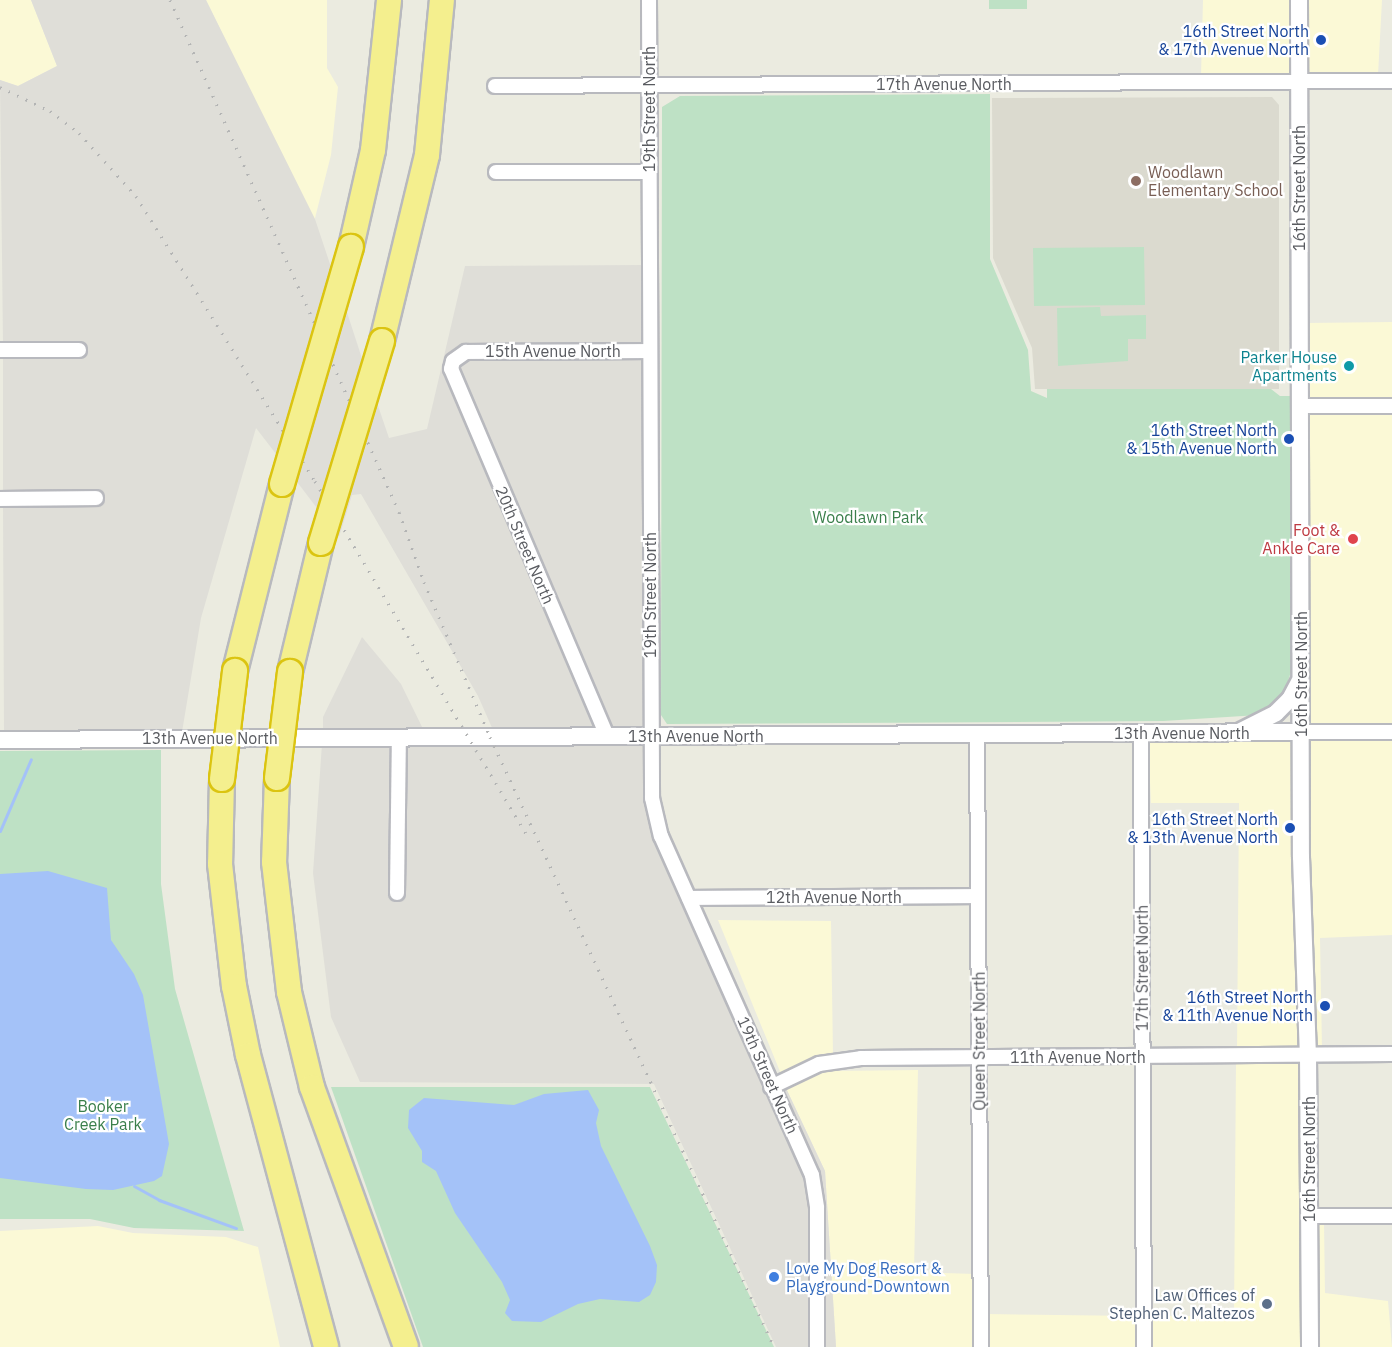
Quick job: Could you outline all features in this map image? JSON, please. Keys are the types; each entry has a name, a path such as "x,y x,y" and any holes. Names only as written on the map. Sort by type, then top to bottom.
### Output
{"highway":[{"path":"364,198 374,0"},
{"path":"333,1347 315,1296 267,1129 234,986 220,864 222,779 235,671 282,484 364,198 382,93 389,0"},
{"path":"404,1341 312,1087 289,992 274,862 277,778 290,672 321,543 382,340 428,155 444,0"},
{"path":"315,1296 326,1347"}],"street":[{"name":"19th Street North","path":"649,0 651,736 655,817 771,1087 806,1158 817,1208 817,1347"},
{"name":"16th Street North","path":"1299,0 1301,732 1308,1055 1310,1347"},
{"name":"17th Avenue North","path":"495,86 1392,81"},
{"path":"496,172 648,172"},
{"path":"0,350 79,350"},
{"name":"15th Avenue North","path":"458,355 649,351"},
{"name":"20th Street North","path":"458,355 453,361 453,379 607,736"},
{"path":"1300,406 1392,406"},
{"path":"0,499 96,498"},
{"path":"1237,733 1276,713 1290,699 1301,678"},
{"name":"13th Avenue North","path":"0,740 1392,732"},
{"name":"17th Street North","path":"1141,733 1144,1347"},
{"name":"Queen Street North","path":"977,734 981,1347"},
{"path":"397,893 399,737"},
{"name":"12th Avenue North","path":"689,898 978,896"},
{"name":"11th Avenue North","path":"771,1087 800,1070 836,1060 1392,1054"},
{"path":"1309,1216 1392,1216"}],"shaded area":[{"path":"0,0 31,0 57,66 18,86 0,80"},
{"path":"31,0 206,0 315,219 336,282 283,463 256,428 201,618 182,732 4,733 3,505 102,504 101,492 3,493 3,357 85,355 84,343 3,344 0,80 18,86 57,66"},
{"path":"206,0 327,0 327,68 338,87 331,155 314,222"},
{"path":"1203,0 1293,0 1293,76 1201,76"},
{"path":"1304,0 1382,0 1378,75 1305,75"},
{"name":"Woodlawn Elementary School","path":"1272,97 1279,105 1279,389 1035,389 1032,348 993,258 992,98"},
{"path":"643,265 644,344 458,346 449,356 448,381 598,730 493,730 478,696 361,494 352,495 339,537 331,527 374,394 389,438 427,429 465,266"},
{"path":"343,300 368,377 323,516 291,474"},
{"path":"1392,322 1392,399 1307,400 1307,323"},
{"path":"644,357 646,730 610,730 459,377 458,364 467,358"},
{"path":"1307,412 1392,412 1392,726 1310,726"},
{"path":"362,637 401,684 424,731 323,732 323,717"},
{"path":"1392,738 1392,935 1320,938 1322,1049 1314,1049 1307,739"},
{"path":"1148,739 1296,739 1303,1049 1237,1049 1239,803 1151,803"},
{"path":"646,742 646,799 656,838 807,1176 811,1209 811,1347 776,1347 654,1084 360,1082 331,1017 313,873 322,744 394,744 391,899 402,899 405,743"},
{"path":"718,920 831,921 833,1055 798,1064 781,1074"},
{"path":"1303,1061 1304,1347 1150,1347 1150,1316 1234,1316 1236,1062"},
{"path":"833,1067 833,1071 918,1070 914,1272 975,1274 975,1347 836,1347 825,1171 785,1086"},
{"path":"785,1086 825,1171 836,1347 823,1347 817,1172 778,1090"},
{"path":"1315,1222 1324,1222 1325,1293 1388,1301 1392,1347 1315,1347"},
{"path":"98,1226 133,1233 226,1237 258,1247 280,1347 0,1347 0,1231"},
{"path":"986,1314 1139,1316 1139,1347 986,1347"}],"green space":[{"path":"989,0 1027,0 1027,9 989,9"},
{"name":"Woodlawn Park","path":"990,94 990,259 1028,350 1031,391 1047,398 1047,389 1271,389 1280,396 1292,396 1291,672 1282,698 1259,715 1163,721 667,724 661,715 662,107 680,96"},
{"path":"1144,247 1145,305 1034,306 1033,248"},
{"path":"1100,307 1101,316 1146,315 1146,339 1128,339 1128,361 1058,366 1057,308"},
{"name":"Booker Creek Park","path":"161,750 161,884 175,989 244,1231 134,1228 90,1219 0,1219 0,751"},
{"path":"331,1087 650,1087 774,1347 423,1347"}],"water":[{"path":"48,871 107,888 111,940 134,974 143,995 169,1144 162,1176 154,1181 113,1190 86,1189 0,1178 0,874"},
{"path":"588,1090 599,1110 596,1123 601,1146 657,1265 656,1282 650,1295 639,1302 600,1299 578,1304 541,1322 512,1321 505,1313 510,1300 502,1282 455,1213 436,1171 422,1162 422,1151 408,1128 409,1110 424,1098 514,1105 544,1094"}],"waterway":[{"path":"0,831 31,759"},
{"path":"134,1186 159,1200 236,1228"}],"railway":[{"path":"170,0 399,512 424,582 490,737 774,1347"},
{"path":"0,87 50,111 79,133 136,196 315,481 529,838"}],"place":[{"name":"16th Street North & 17th Avenue North","path":"1321,40"},
{"name":"Woodlawn Elementary School","path":"1136,181"},
{"name":"Parker House Apartments","path":"1349,366"},
{"name":"16th Street North & 15th Avenue North","path":"1289,439"},
{"name":"Foot & Ankle Care","path":"1353,539"},
{"name":"16th Street North & 13th Avenue North","path":"1290,828"},
{"name":"16th Street North & 11th Avenue North","path":"1325,1006"},
{"name":"Love My Dog Resort & Playground-Downtown","path":"774,1277"},
{"name":"Law Offices of Stephen C. Maltezos","path":"1267,1304"}]}
